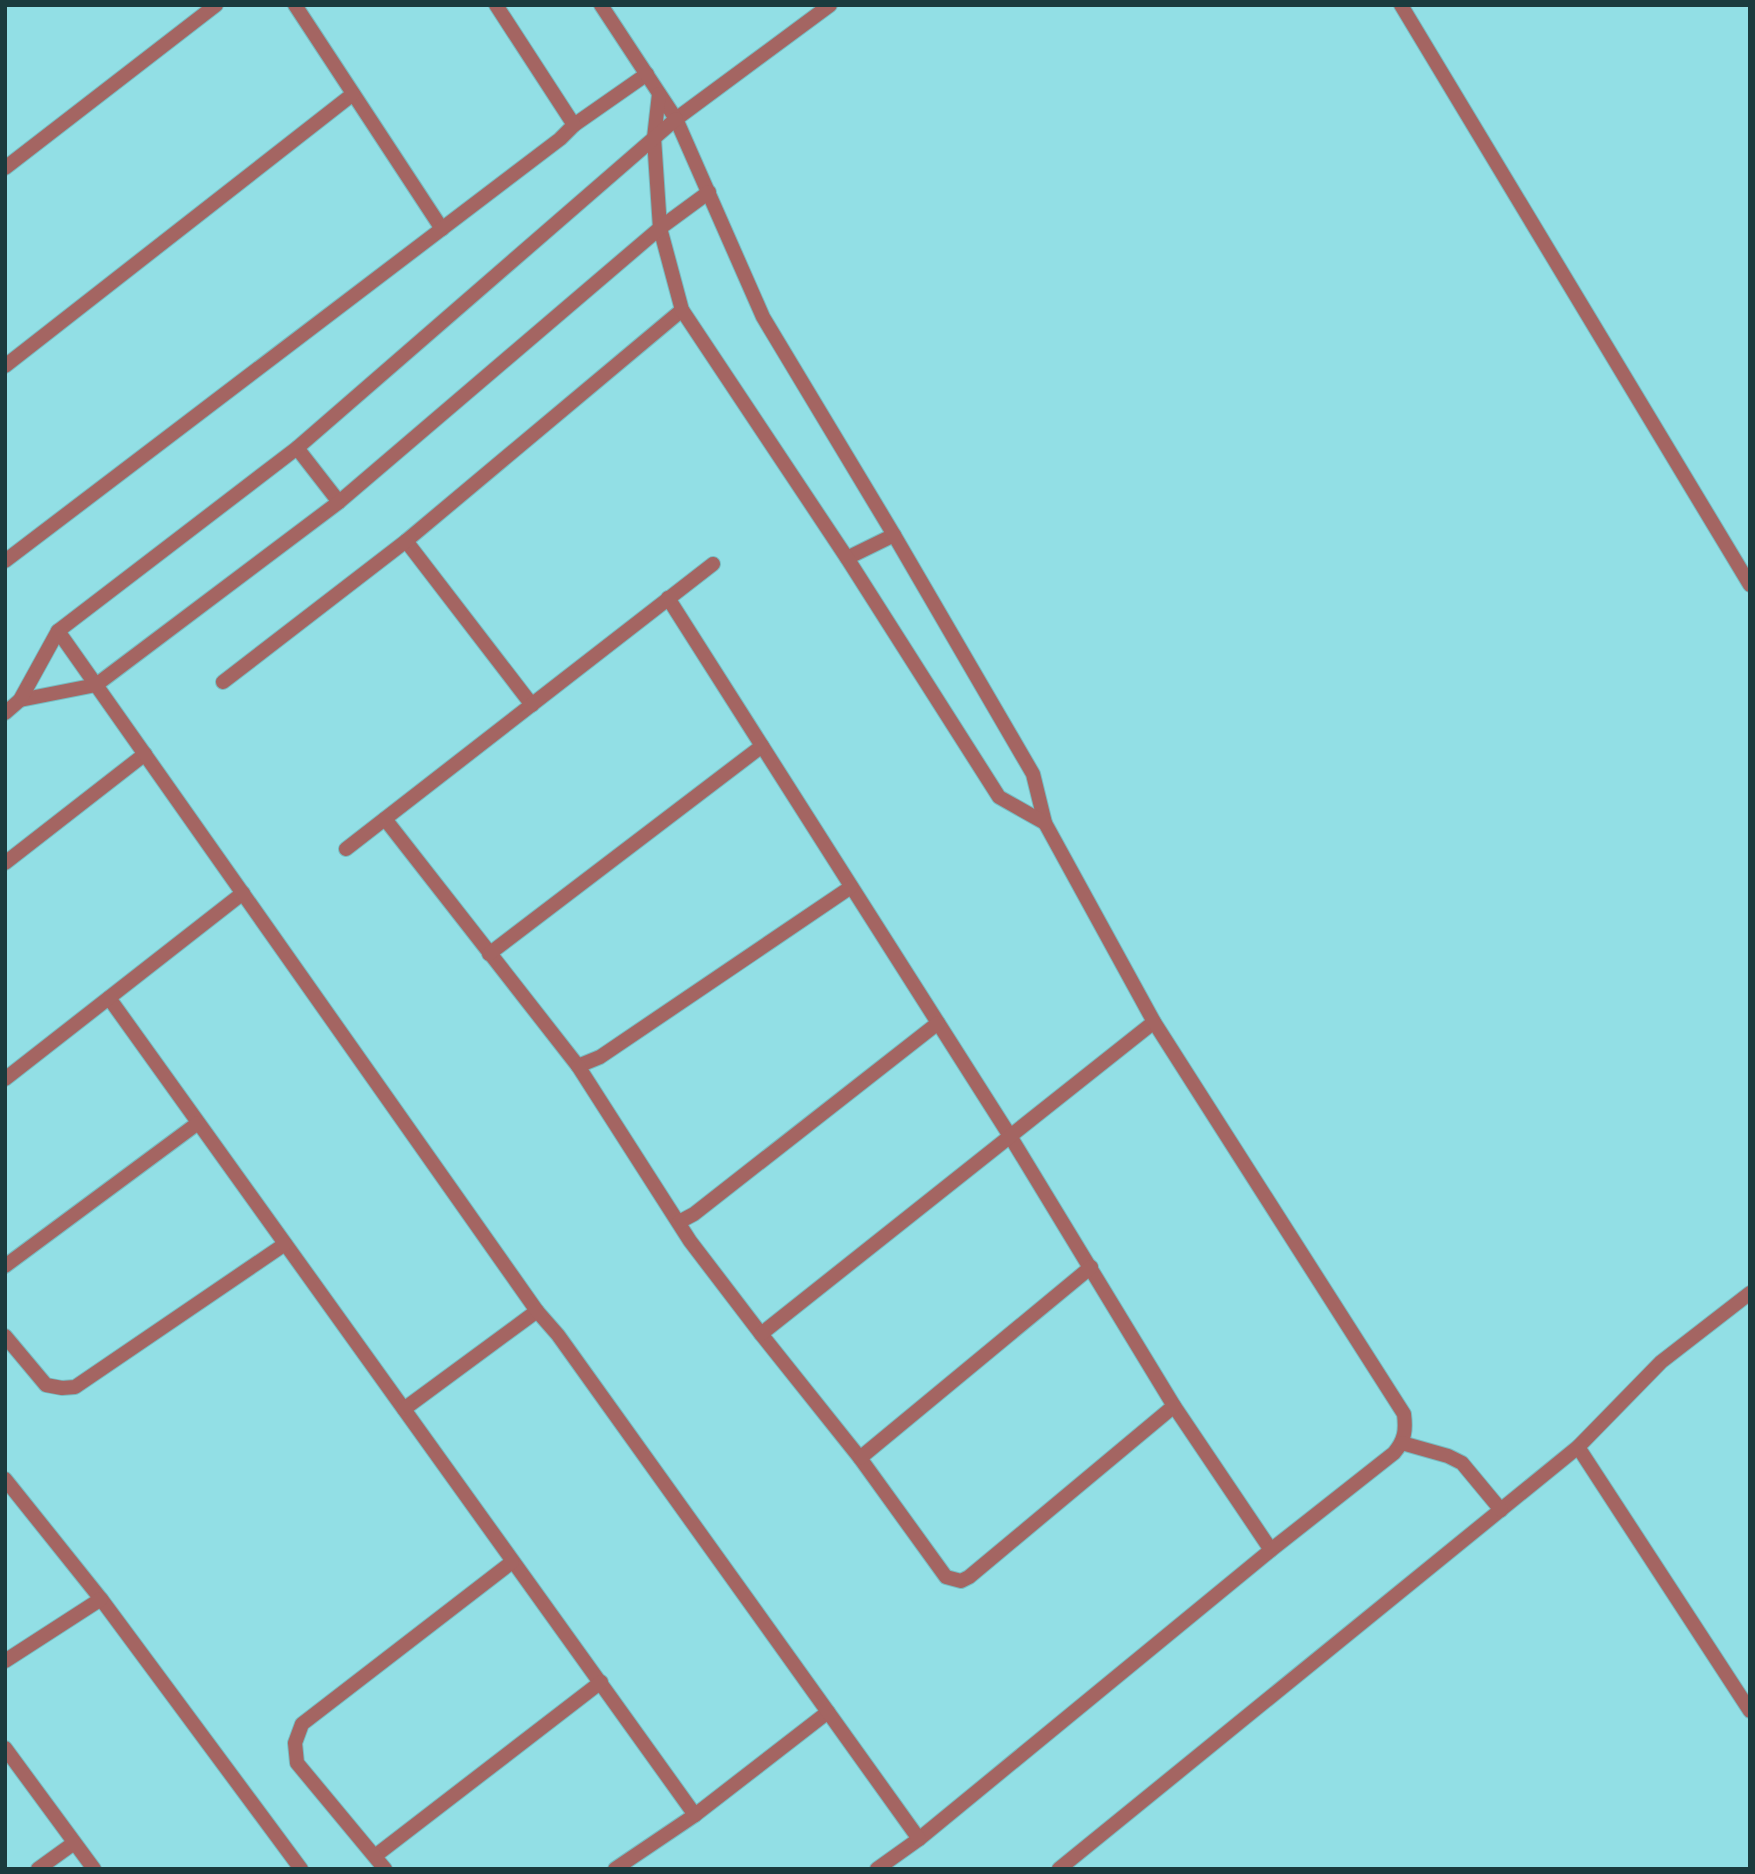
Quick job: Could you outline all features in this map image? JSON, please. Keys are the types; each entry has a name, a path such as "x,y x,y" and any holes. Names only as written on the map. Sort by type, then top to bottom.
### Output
{"street":[{"path":"5,168 216,5"},
{"path":"295,5 442,229"},
{"path":"496,5 574,125"},
{"path":"601,5 676,119 763,317 1033,774 1045,823 1154,1022 1404,1414 1406,1429 1402,1443 1394,1453 1271,1550 919,1839 877,1869"},
{"path":"5,713 20,700 58,631 298,448 676,119 830,5"},
{"path":"1401,5 1750,585"},
{"path":"5,561 560,139 574,125 647,74"},
{"path":"5,366 353,94"},
{"path":"659,94 654,138 660,228 682,310 847,558 999,797 1045,823"},
{"path":"20,700 96,685 340,502 660,228 709,192"},
{"path":"223,682 406,541 682,310"},
{"path":"298,448 340,502"},
{"path":"847,558 894,535"},
{"path":"406,541 532,705"},
{"path":"346,849 713,564"},
{"path":"668,598 1010,1136 1174,1406 1271,1550"},
{"path":"58,631 537,1311 558,1335 919,1839"},
{"path":"489,954 762,746"},
{"path":"5,863 145,754"},
{"path":"385,819 578,1066 679,1222 761,1334 860,1458 946,1577 961,1581 969,1577 1174,1406"},
{"path":"578,1066 600,1057 852,887"},
{"path":"5,1079 243,893"},
{"path":"109,998 695,1815"},
{"path":"761,1334 1154,1022"},
{"path":"679,1222 694,1214 938,1023"},
{"path":"5,1266 198,1123"},
{"path":"5,1336 46,1385 75,1387 285,1244"},
{"path":"860,1458 1091,1267"},
{"path":"1059,1869 1578,1447 1661,1362 1750,1293"},
{"path":"404,1409 537,1311"},
{"path":"1402,1443 1448,1456 1462,1463 1501,1510"},
{"path":"1578,1447 1750,1711"},
{"path":"5,1479 101,1599 301,1869"},
{"path":"385,1869 297,1763 295,1743 302,1724 512,1562"},
{"path":"5,1661 101,1599"},
{"path":"374,1856 601,1682"},
{"path":"615,1869 695,1815 828,1712"},
{"path":"5,1748 94,1869"},
{"path":"38,1869 74,1843"}]}
